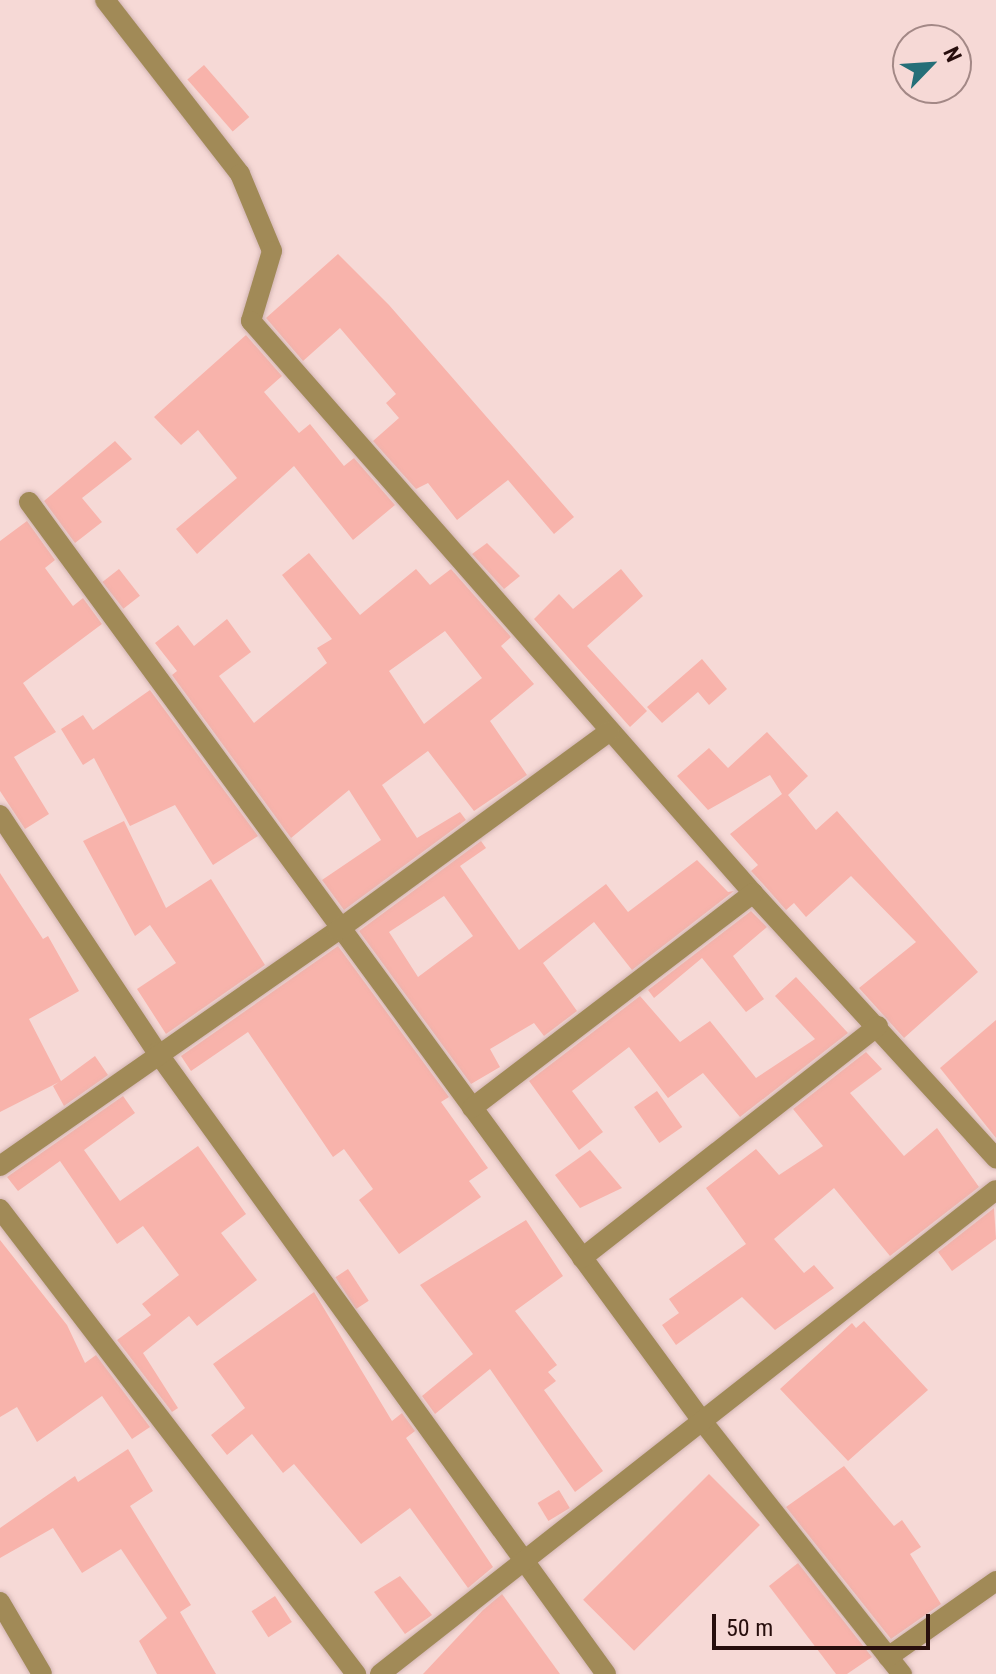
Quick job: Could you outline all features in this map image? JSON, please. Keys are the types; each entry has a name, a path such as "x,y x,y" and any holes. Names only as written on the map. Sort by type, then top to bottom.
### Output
{"street":[{"path":"105,0 240,174 272,251 251,321 753,893 996,1158"},
{"path":"29,502 338,930 702,1421 902,1674"},
{"path":"0,1166 157,1052 338,930 610,731"},
{"path":"0,815 157,1052 606,1674"},
{"path":"472,1108 753,893"},
{"path":"582,1258 878,1026"},
{"path":"380,1674 996,1190"},
{"path":"0,1209 356,1674"},
{"path":"888,1657 996,1581"},
{"path":"0,1602 42,1674"}],"building":[{"path":"204,65 249,117 233,132 187,79"},
{"path":"338,254 389,305 574,517 554,534 508,480 457,520 428,483 416,489 373,441 399,418 386,403 396,394 340,328 303,361 266,318"},
{"path":"246,335 282,376 264,392 299,433 310,424 344,466 354,458 395,505 353,540 294,466 197,554 176,529 237,478 198,430 181,445 154,417"},
{"path":"115,441 132,459 82,498 102,522 75,543 44,501"},
{"path":"27,521 55,560 45,568 73,606 83,598 102,624 23,683 56,732 14,757 49,814 25,829 0,791 0,541"},
{"path":"487,543 520,576 504,589 472,554"},
{"path":"309,553 360,615 416,569 430,585 451,569 511,637 501,646 534,684 490,721 527,775 474,811 428,751 382,785 417,838 460,812 466,820 344,910 322,880 381,840 349,790 291,838 172,675 177,671 155,643 178,625 194,646 227,619 251,652 219,676 254,723 327,663 317,648 332,639 282,575","holes":["445,631 482,678 424,724 389,671"]},
{"path":"119,569 140,596 123,609 102,582"},
{"path":"621,569 643,596 587,646 647,711 630,727 534,619 559,594 573,609"},
{"path":"702,659 727,689 709,705 698,692 662,723 647,707"},
{"path":"150,690 258,836 213,865 175,805 130,826 94,758 83,765 61,729 83,715 93,730"},
{"path":"767,732 808,776 788,795 816,830 837,811 978,972 904,1038 859,988 916,942 851,876 806,917 794,903 786,910 751,871 758,865 730,834 782,794 770,775 708,810 677,776 709,748 728,768"},
{"path":"124,821 166,908 211,879 265,965 166,1034 137,989 176,963 150,925 135,936 83,841"},
{"path":"481,841 486,848 460,866 519,950 606,884 628,912 697,860 728,892 734,891 632,970 594,922 543,963 577,1011 544,1036 534,1023 490,1049 500,1067 471,1084 359,931","holes":["444,896 473,936 418,977 389,932"]},
{"path":"0,873 43,939 48,936 79,991 29,1019 61,1081 95,1056 108,1075 64,1106 53,1086 59,1082 0,1112"},
{"path":"751,911 767,927 733,956 764,999 746,1012 702,958 654,998 648,990"},
{"path":"338,946 449,1097 441,1102 488,1168 469,1181 481,1197 399,1254 359,1200 373,1189 344,1149 333,1157 248,1032 191,1071 181,1056"},
{"path":"796,977 848,1033 740,1117 703,1073 668,1098 629,1047 572,1091 603,1132 579,1150 529,1081 640,996 680,1042 710,1021 756,1078 815,1039 775,996"},
{"path":"996,1020 996,1138 940,1068"},
{"path":"866,1052 882,1069 850,1093 904,1156 937,1128 979,1187 890,1256 834,1188 774,1239 804,1273 814,1265 834,1288 775,1330 742,1297 676,1345 662,1325 679,1313 669,1299 746,1244 706,1188 756,1149 779,1175 823,1146 793,1109"},
{"path":"657,1091 682,1127 659,1143 634,1107"},
{"path":"123,1096 135,1113 84,1150 120,1201 198,1146 246,1214 221,1233 257,1280 197,1326 189,1316 143,1353 178,1408 172,1412 117,1340 151,1315 142,1304 179,1275 143,1226 117,1244 60,1161 18,1191 7,1177"},
{"path":"590,1150 622,1188 580,1208 555,1175"},
{"path":"994,1208 996,1239 952,1271 938,1252"},
{"path":"526,1220 563,1276 515,1311 557,1365 548,1372 556,1381 544,1390 603,1471 575,1492 490,1369 435,1414 422,1396 473,1354 420,1285"},
{"path":"0,1240 67,1325 85,1363 96,1355 150,1427 132,1439 102,1396 37,1442 17,1407 0,1417"},
{"path":"348,1269 369,1301 356,1309 335,1277"},
{"path":"314,1292 392,1421 402,1413 415,1431 406,1438 493,1567 468,1588 410,1508 361,1544 294,1464 283,1473 252,1434 227,1455 211,1435 245,1408 213,1364"},
{"path":"864,1321 928,1390 848,1461 780,1389 852,1323 856,1328"},
{"path":"128,1449 153,1491 130,1506 191,1605 180,1612 216,1674 157,1674 139,1641 167,1618 121,1549 82,1573 53,1528 0,1558 0,1528 75,1476 78,1482"},
{"path":"844,1466 894,1526 902,1520 921,1547 910,1554 941,1604 891,1639 786,1507"},
{"path":"709,1474 760,1525 634,1651 583,1600"},
{"path":"559,1490 570,1508 548,1521 538,1503"},
{"path":"798,1563 872,1657 847,1674 836,1674 769,1586"},
{"path":"400,1576 432,1615 405,1634 374,1592"},
{"path":"502,1594 560,1674 423,1674 483,1610"},
{"path":"275,1596 292,1622 268,1637 252,1611"}]}
